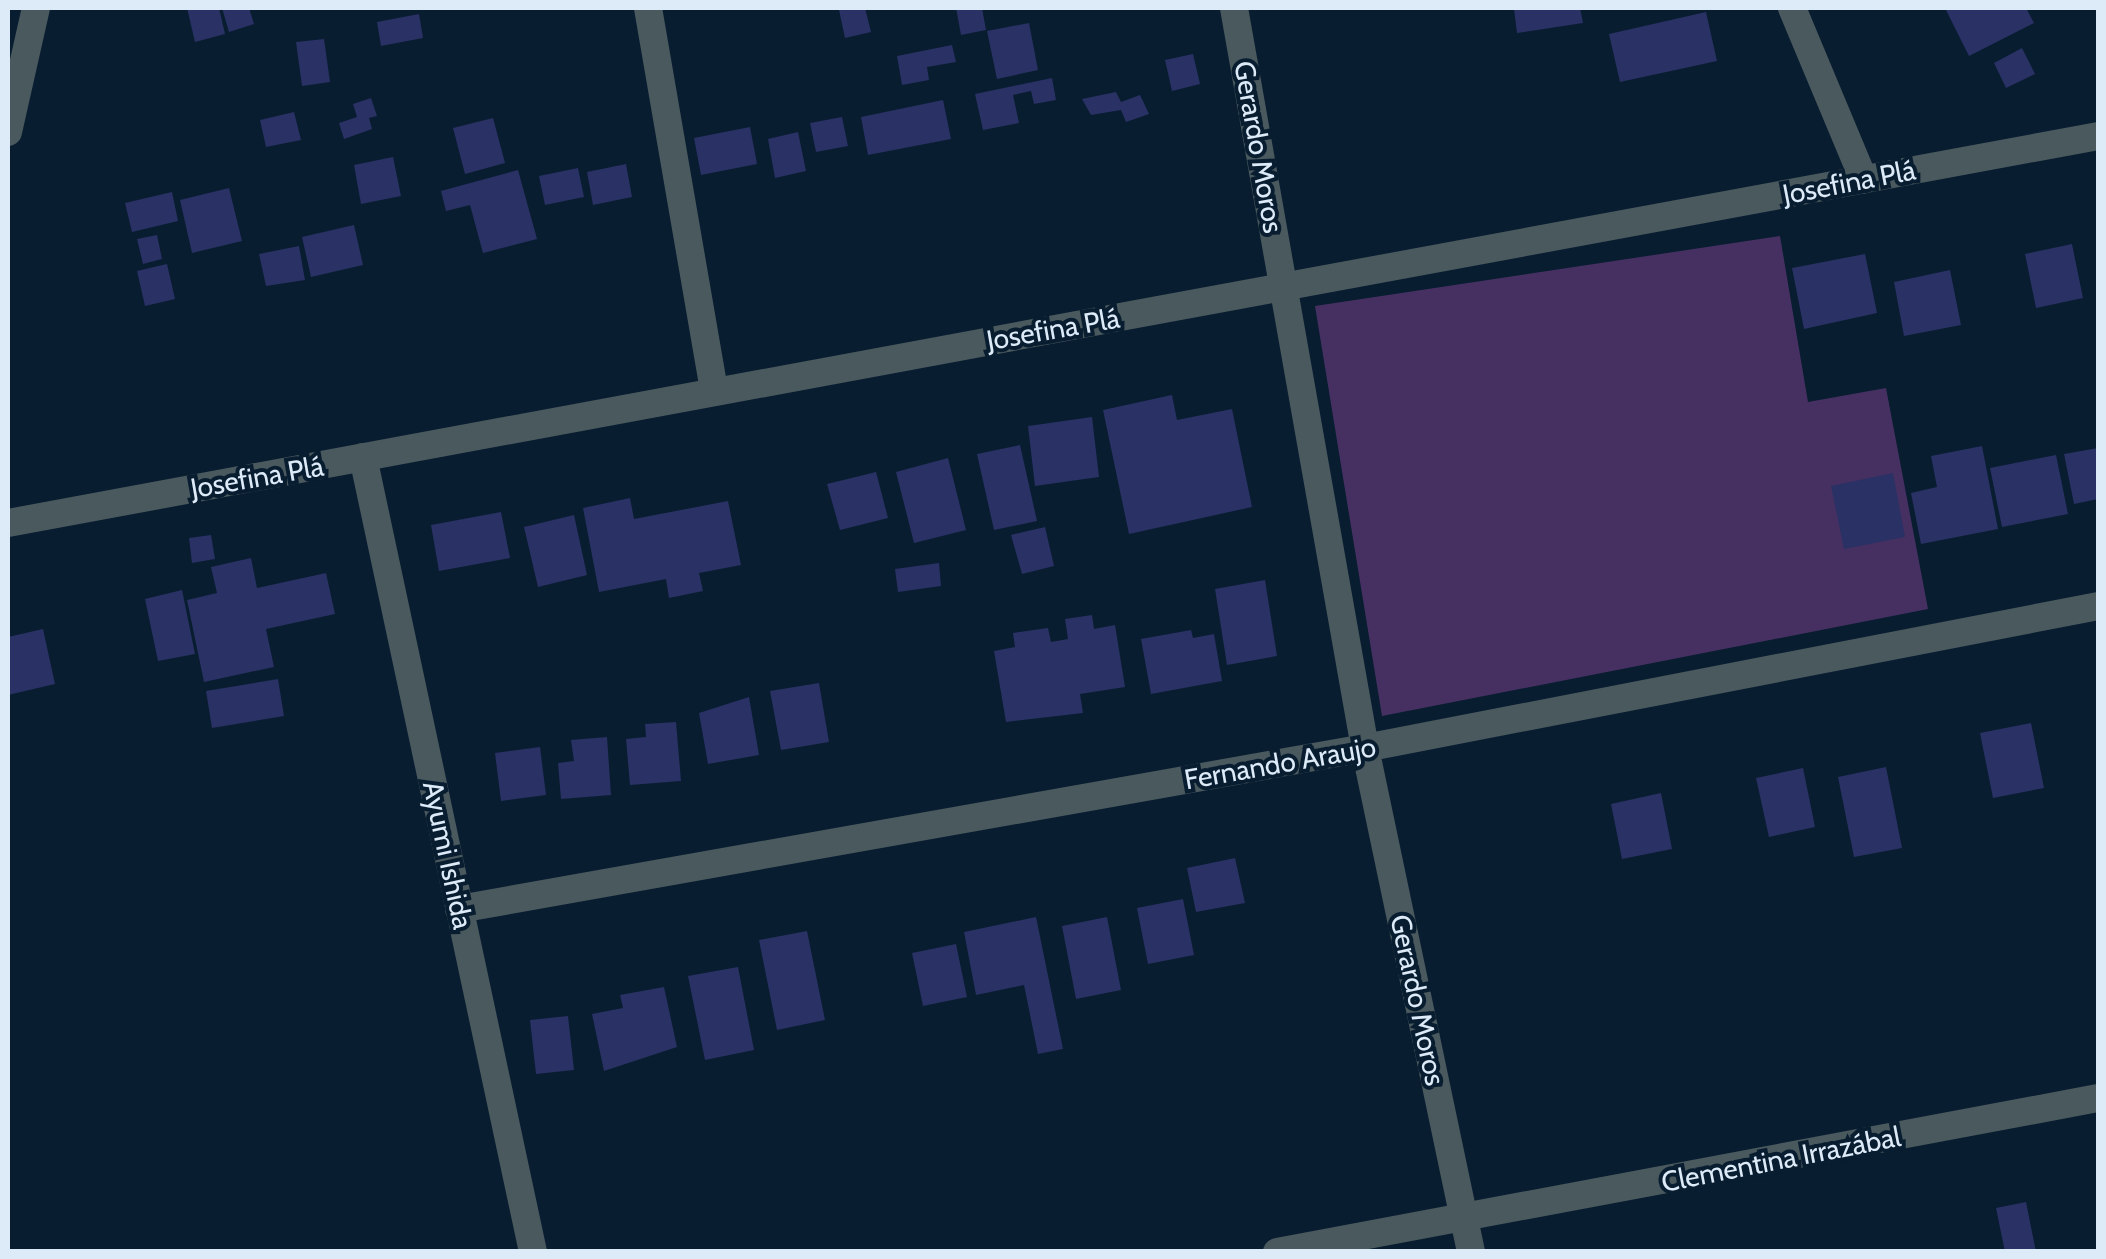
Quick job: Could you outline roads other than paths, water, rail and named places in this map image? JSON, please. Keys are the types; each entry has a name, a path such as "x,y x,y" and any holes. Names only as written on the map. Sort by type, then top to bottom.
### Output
{"street":[{"path":"8,132 36,8"},
{"path":"648,8 714,389"},
{"name":"Gerardo Moros","path":"1234,8 1365,748 1471,1252"},
{"path":"1792,8 1864,180"},
{"name":"Josefina Plá","path":"8,523 714,389 2098,136"},
{"name":"Ayumi Ishida","path":"363,458 534,1252"},
{"name":"Fernando Araujo","path":"459,908 1365,748 2098,606"},
{"name":"Clementina Irrazábal","path":"1277,1252 1464,1220 2098,1098"}]}
